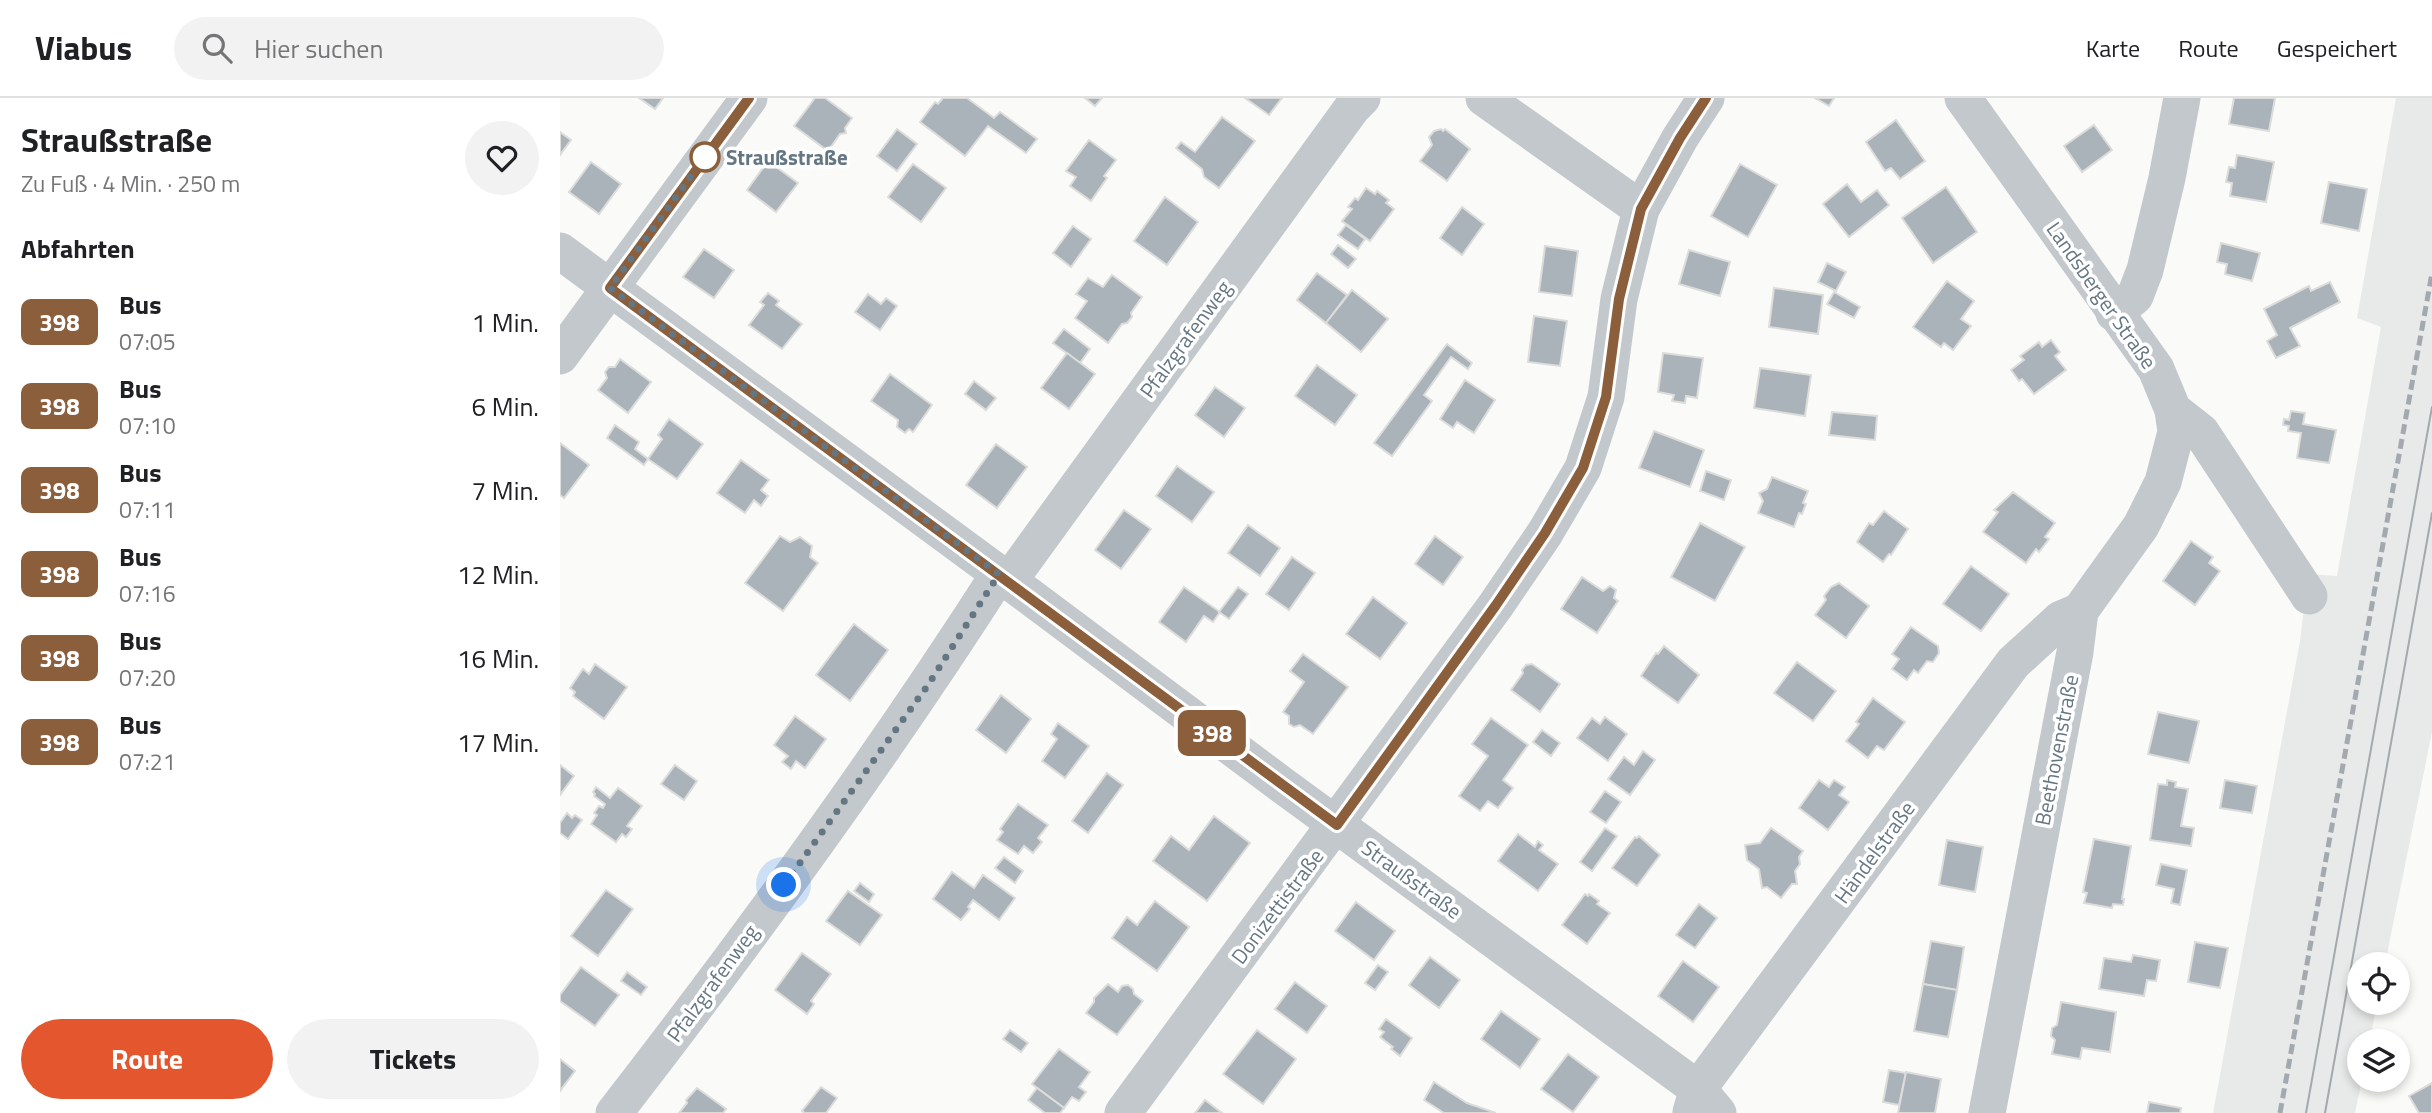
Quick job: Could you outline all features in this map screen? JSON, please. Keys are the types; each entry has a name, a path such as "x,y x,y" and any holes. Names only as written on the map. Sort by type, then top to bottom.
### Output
{"street":[{"path":"560,356 749,98"},
{"name":"Pfalzgrafenweg","path":"614,1113 694,1009 1004,577 1362,98"},
{"path":"1484,98 1641,209"},
{"name":"Donizettistraße","path":"1123,1113 1337,825 1503,595 1545,533 1583,468 1606,397 1619,299 1641,209 1680,138 1706,98"},
{"name":"Landsberger Straße","path":"1963,98 2156,369 2173,410 2201,432 2309,596"},
{"path":"2114,313 2135,296 2146,270 2182,98"},
{"name":"Straußstraße","path":"560,251 1337,825 1702,1105"},
{"path":"2080,611 2141,526 2163,482 2176,432 2173,410"},
{"name":"Händelstraße","path":"1702,1105 2013,663 2061,619 2080,611"},
{"name":"Beethovenstraße","path":"1987,1113 2076,652 2080,611"}],"shaded area":[{"path":"2396,98 2432,98 2432,732 2387,952 2347,952 2347,1015 2375,1015 2372,1029 2347,1029 2347,1092 2359,1092 2355,1113 2213,1113 2300,641 2308,574 2337,576 2381,327 2357,318"}],"building":[{"path":"639,98 663,98 655,109"},
{"path":"815,98 825,98 852,118 845,128 846,133 840,134 828,151 794,126"},
{"path":"943,98 967,98 994,118 1000,112 1037,139 1026,153 988,126 965,156 920,122 935,102 938,104"},
{"path":"1085,98 1102,98 1095,106"},
{"path":"1245,98 1282,98 1269,115"},
{"path":"1815,98 1834,98 1829,106"},
{"path":"2234,98 2275,98 2269,131 2229,124"},
{"path":"1222,117 1255,141 1219,188 1204,177 1202,169 1176,148 1181,142 1195,152"},
{"path":"1896,120 1925,161 1900,179 1891,168 1885,171 1866,142"},
{"path":"2094,125 2112,150 2082,172 2064,146"},
{"path":"897,129 917,144 897,171 877,156"},
{"path":"1445,129 1470,149 1447,181 1420,161 1432,145 1429,137 1434,131"},
{"path":"560,132 571,140 560,155"},
{"path":"1089,140 1116,160 1091,201 1070,186 1076,177 1066,171"},
{"path":"2237,155 2274,162 2266,202 2230,196 2232,183 2226,182 2229,167 2235,168"},
{"path":"768,161 798,183 776,212 747,190"},
{"path":"591,162 621,184 599,214 569,192"},
{"path":"913,164 946,188 921,222 888,197"},
{"path":"1740,164 1777,185 1748,237 1711,216"},
{"path":"2329,182 2367,189 2359,231 2321,223"},
{"path":"1847,184 1861,202 1877,190 1889,205 1849,237 1823,204"},
{"path":"1946,187 1977,232 1933,263 1902,218"},
{"path":"1366,188 1375,194 1377,191 1389,200 1386,203 1394,209 1370,241 1342,221 1352,209 1348,207 1355,198 1358,200"},
{"path":"1165,197 1198,222 1167,265 1134,241"},
{"path":"1462,207 1484,224 1462,255 1440,238"},
{"path":"1346,225 1365,239 1358,249 1338,235"},
{"path":"1073,226 1091,239 1071,267 1053,253"},
{"path":"2221,243 2260,253 2252,281 2225,274 2227,264 2217,262"},
{"path":"1338,245 1356,259 1348,268 1331,254"},
{"path":"1545,246 1578,251 1572,296 1539,292"},
{"path":"704,249 734,270 714,298 683,277"},
{"path":"1689,250 1730,262 1720,296 1679,284"},
{"path":"1827,263 1846,272 1836,291 1818,282"},
{"path":"1317,273 1347,295 1326,323 1297,300"},
{"path":"1112,275 1142,297 1131,313 1132,317 1122,324 1108,343 1075,318 1087,301 1076,294 1088,278 1103,287"},
{"path":"1947,281 1974,301 1961,319 1971,326 1953,350 1944,343 1941,347 1913,327"},
{"path":"2330,282 2340,302 2290,328 2300,346 2276,358 2267,341 2277,335 2264,309 2309,286 2311,291"},
{"path":"1774,288 1823,295 1818,334 1769,327"},
{"path":"1352,290 1388,319 1361,352 1326,323"},
{"path":"1834,292 1860,307 1854,318 1827,304"},
{"path":"768,293 779,301 776,305 802,324 782,349 749,325 764,305 760,302"},
{"path":"868,294 881,304 886,298 897,306 880,330 855,312"},
{"path":"1534,316 1567,321 1560,366 1528,362"},
{"path":"1064,329 1090,349 1080,363 1053,343"},
{"path":"2051,340 2060,352 2055,356 2066,370 2034,394 2011,370 2024,360 2020,356 2039,342 2042,347"},
{"path":"1447,344 1472,363 1468,369 1451,357 1424,395 1432,401 1392,456 1374,443"},
{"path":"1067,353 1095,374 1069,409 1041,388"},
{"path":"1663,353 1703,358 1697,398 1686,396 1685,403 1672,401 1674,395 1658,392"},
{"path":"620,359 651,382 628,413 598,390 607,378 605,372 609,367 615,367"},
{"path":"1317,365 1357,395 1335,425 1295,396"},
{"path":"1760,368 1811,375 1805,416 1754,408"},
{"path":"890,374 932,405 913,432 909,429 905,433 897,427 898,420 871,401"},
{"path":"1465,380 1495,400 1474,433 1457,422 1453,428 1440,419"},
{"path":"974,381 996,398 986,410 965,394"},
{"path":"1215,387 1245,408 1224,437 1195,415"},
{"path":"2291,411 2305,413 2303,424 2336,430 2329,463 2297,458 2301,433 2288,431 2289,426 2283,425 2284,419 2289,420"},
{"path":"1832,412 1877,416 1875,440 1829,435"},
{"path":"669,419 703,444 677,479 648,459 662,439 658,435"},
{"path":"615,425 639,442 635,449 648,459 644,465 607,438"},
{"path":"1654,431 1704,450 1690,487 1639,468"},
{"path":"560,443 589,465 564,498 560,495"},
{"path":"996,444 1027,467 997,508 966,485"},
{"path":"741,460 769,480 761,490 768,496 761,506 754,500 745,513 717,493"},
{"path":"1177,466 1214,492 1192,522 1156,496"},
{"path":"1706,471 1731,480 1724,500 1700,491"},
{"path":"1772,477 1808,491 1803,503 1806,504 1794,527 1758,513 1763,501 1759,493 1767,489"},
{"path":"2013,492 2055,523 2045,537 2049,539 2039,552 2036,549 2026,563 1983,532 1998,512 1994,510"},
{"path":"1124,510 1151,529 1121,569 1095,550"},
{"path":"1884,511 1908,529 1891,555 1883,562 1857,542 1869,523 1873,525"},
{"path":"1700,523 1745,547 1715,601 1671,577"},
{"path":"1248,525 1280,548 1260,576 1228,553"},
{"path":"780,536 790,542 800,537 812,546 810,557 818,563 783,611 745,583"},
{"path":"1435,536 1463,557 1443,585 1415,564"},
{"path":"2191,541 2213,557 2209,563 2220,571 2195,605 2163,581"},
{"path":"1292,557 1315,573 1289,610 1266,594"},
{"path":"1971,566 2009,594 1981,631 1943,604"},
{"path":"1582,577 1603,591 1610,586 1616,590 1614,598 1618,601 1597,633 1561,609"},
{"path":"1839,583 1869,606 1846,638 1815,615 1826,600 1824,596 1831,587"},
{"path":"1184,587 1220,612 1213,622 1204,616 1186,642 1159,622"},
{"path":"1238,587 1248,594 1229,619 1219,612"},
{"path":"1373,597 1407,623 1380,659 1346,634"},
{"path":"854,624 888,650 850,701 816,675"},
{"path":"1911,627 1938,646 1939,653 1933,662 1927,661 1918,673 1914,670 1907,680 1892,669 1899,659 1892,654"},
{"path":"1664,646 1699,675 1678,703 1641,676"},
{"path":"1303,654 1348,687 1313,734 1300,725 1294,727 1289,724 1289,716 1283,712 1304,682 1290,671"},
{"path":"1797,662 1836,691 1813,721 1774,693"},
{"path":"595,664 627,687 604,719 573,696 575,692 570,688 583,669 589,674"},
{"path":"1532,664 1560,684 1540,712 1511,690 1526,665"},
{"path":"1001,695 1031,719 1006,753 976,730"},
{"path":"1873,698 1905,722 1884,750 1877,746 1868,758 1846,741"},
{"path":"2158,712 2199,721 2189,763 2148,754"},
{"path":"795,716 826,739 805,768 796,761 791,769 782,762 788,756 774,745"},
{"path":"1605,717 1627,734 1608,761 1577,738 1592,718 1600,724"},
{"path":"1491,718 1528,745 1503,780 1513,788 1498,808 1488,801 1480,811 1459,796 1488,756 1472,744"},
{"path":"1058,723 1089,746 1065,778 1042,761 1057,739 1051,734"},
{"path":"1542,730 1560,743 1551,756 1533,742"},
{"path":"1643,751 1655,760 1630,795 1608,779 1624,757 1634,765"},
{"path":"560,765 574,776 560,795"},
{"path":"675,765 697,781 684,800 661,784"},
{"path":"1107,773 1123,785 1088,833 1072,821"},
{"path":"1819,780 1829,787 1834,780 1845,787 1839,795 1849,802 1828,830 1799,808"},
{"path":"2167,780 2176,782 2175,787 2188,789 2181,826 2194,828 2191,846 2150,840 2158,784 2167,785"},
{"path":"2225,780 2257,786 2252,813 2220,808"},
{"path":"596,787 610,798 618,788 642,806 627,826 632,829 626,837 622,834 616,842 591,824 597,815 594,813 599,806 603,808 605,804 594,796"},
{"path":"1605,791 1621,802 1606,823 1590,812"},
{"path":"1018,804 1048,825 1038,838 1042,842 1033,853 1024,846 1018,854 997,840 1003,832 1000,829"},
{"path":"567,813 572,818 575,815 582,820 568,839 560,833 560,823"},
{"path":"1214,816 1250,843 1207,901 1153,861 1171,836 1189,850"},
{"path":"1605,828 1617,836 1592,871 1580,862"},
{"path":"1771,828 1803,851 1795,871 1797,884 1792,884 1781,898 1767,887 1762,888 1759,869 1747,860 1745,845 1760,843"},
{"path":"1518,834 1535,847 1538,841 1543,845 1539,850 1558,864 1538,891 1498,861"},
{"path":"1639,836 1660,855 1637,886 1612,868 1635,837"},
{"path":"2094,839 2131,846 2123,905 2113,904 2112,908 2084,903 2087,893 2083,892"},
{"path":"1947,840 1983,847 1975,892 1939,885"},
{"path":"1004,857 1023,871 1015,883 995,868"},
{"path":"2161,864 2187,870 2180,905 2171,903 2174,889 2156,885"},
{"path":"952,872 974,888 983,875 1015,898 999,920 973,900 961,920 933,899"},
{"path":"860,883 874,894 869,902 854,891"},
{"path":"606,890 633,909 598,956 571,936"},
{"path":"848,891 882,915 860,945 826,921"},
{"path":"1585,894 1599,901 1597,904 1610,913 1587,944 1562,925"},
{"path":"1155,901 1189,927 1157,971 1112,938 1127,917 1137,925"},
{"path":"1356,902 1395,931 1374,960 1335,931"},
{"path":"1699,904 1717,918 1695,948 1676,935"},
{"path":"1931,941 1964,947 1957,990 1923,984"},
{"path":"2195,942 2228,948 2220,988 2188,982"},
{"path":"802,953 831,974 811,1001 814,1004 807,1014 775,990"},
{"path":"2133,955 2160,960 2156,981 2147,980 2144,996 2099,989 2104,958 2131,962"},
{"path":"1430,957 1460,980 1439,1008 1409,985"},
{"path":"1683,961 1719,987 1693,1022 1658,996"},
{"path":"1378,965 1388,972 1375,990 1365,983"},
{"path":"581,967 619,995 595,1026 560,1001 560,995"},
{"path":"627,972 647,987 641,995 621,981"},
{"path":"1295,982 1327,1006 1307,1033 1275,1009"},
{"path":"1108,984 1118,992 1122,986 1128,985 1143,1001 1117,1035 1086,1013 1094,998"},
{"path":"1923,984 1957,990 1948,1037 1914,1031"},
{"path":"2061,1002 2116,1012 2110,1052 2082,1048 2080,1059 2052,1054 2055,1040 2051,1036 2052,1028 2057,1025"},
{"path":"1501,1011 1540,1039 1520,1068 1481,1039"},
{"path":"1386,1019 1412,1038 1400,1056 1380,1037 1384,1032 1379,1029"},
{"path":"1010,1030 1028,1043 1021,1052 1003,1039"},
{"path":"1257,1030 1296,1059 1263,1104 1223,1074"},
{"path":"1059,1049 1090,1072 1079,1087 1086,1092 1079,1101 1072,1097 1064,1108 1032,1084"},
{"path":"1568,1054 1599,1077 1573,1112 1541,1089"},
{"path":"560,1059 575,1071 560,1091"},
{"path":"1889,1070 1906,1073 1899,1105 1883,1102"},
{"path":"1906,1072 1941,1079 1935,1113 1898,1113"},
{"path":"1434,1082 1467,1103 1496,1113 1444,1113 1424,1100"},
{"path":"2432,1083 2432,1113 2419,1113 2409,1096"},
{"path":"821,1087 837,1098 826,1113 802,1111"},
{"path":"697,1088 726,1109 723,1113 679,1113"},
{"path":"1037,1088 1064,1108 1060,1113 1045,1113 1028,1100"},
{"path":"1205,1100 1222,1113 1195,1113"},
{"path":"2149,1102 2181,1108 2180,1113 2147,1113"}],"tram line":[{"path":"2306,1113 2432,407"},
{"path":"2325,1113 2432,513"}],"railway":[{"path":"2280,1113 2432,273"}],"bus line":[{"name":"398","path":"749,98 610,288 1337,825 1496,605 1545,533 1583,468 1606,397 1619,299 1641,209 1680,138 1706,98"}],"place":[{"name":"Straußstraße","path":"705,157"}],"route":[{"path":"705,157 610,288 999,574 928,685 784,885"}]}
